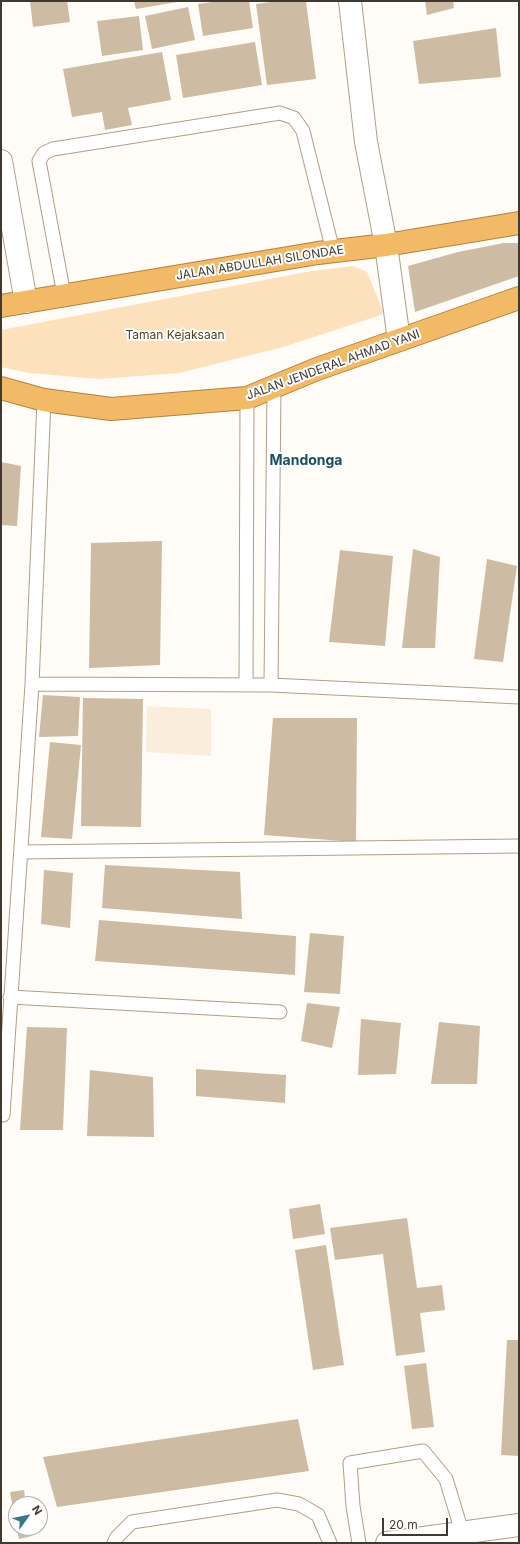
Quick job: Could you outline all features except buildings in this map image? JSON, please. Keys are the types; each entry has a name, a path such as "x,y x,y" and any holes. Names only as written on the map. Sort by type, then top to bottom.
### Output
{"highway":[{"name":"JALAN ABDULLAH SILONDAE","path":"1,306 333,251 386,245 519,223"},
{"name":"JALAN JENDERAL AHMAD YANI","path":"1,388 44,400 111,409 247,398 317,369 519,298"}],"street":[{"path":"350,1 366,142 386,245 399,340"},
{"path":"1,160 26,302"},
{"path":"387,1543 519,1525"}],"lane":[{"path":"64,295 39,161 44,153 53,149 280,113 294,118 303,131 333,251"},
{"path":"271,685 274,387"},
{"path":"246,685 247,398"},
{"path":"3,1115 32,684 44,400"},
{"path":"32,684 271,685 519,697"},
{"path":"21,852 519,846"},
{"path":"10,997 280,1012"},
{"path":"359,1543 353,1506 350,1463 423,1452 446,1479 462,1532"},
{"path":"114,1543 117,1537 132,1522 277,1500 299,1504 318,1515 330,1543"}],"shaded area":[{"path":"147,706 211,709 211,756 146,752"}],"green space":[{"name":"Taman Kejaksaan","path":"353,266 367,272 383,311 381,315 283,347 179,373 99,379 29,373 1,367 1,330 312,271"}],"district":[{"name":"Mandonga","path":"306,461"}]}
